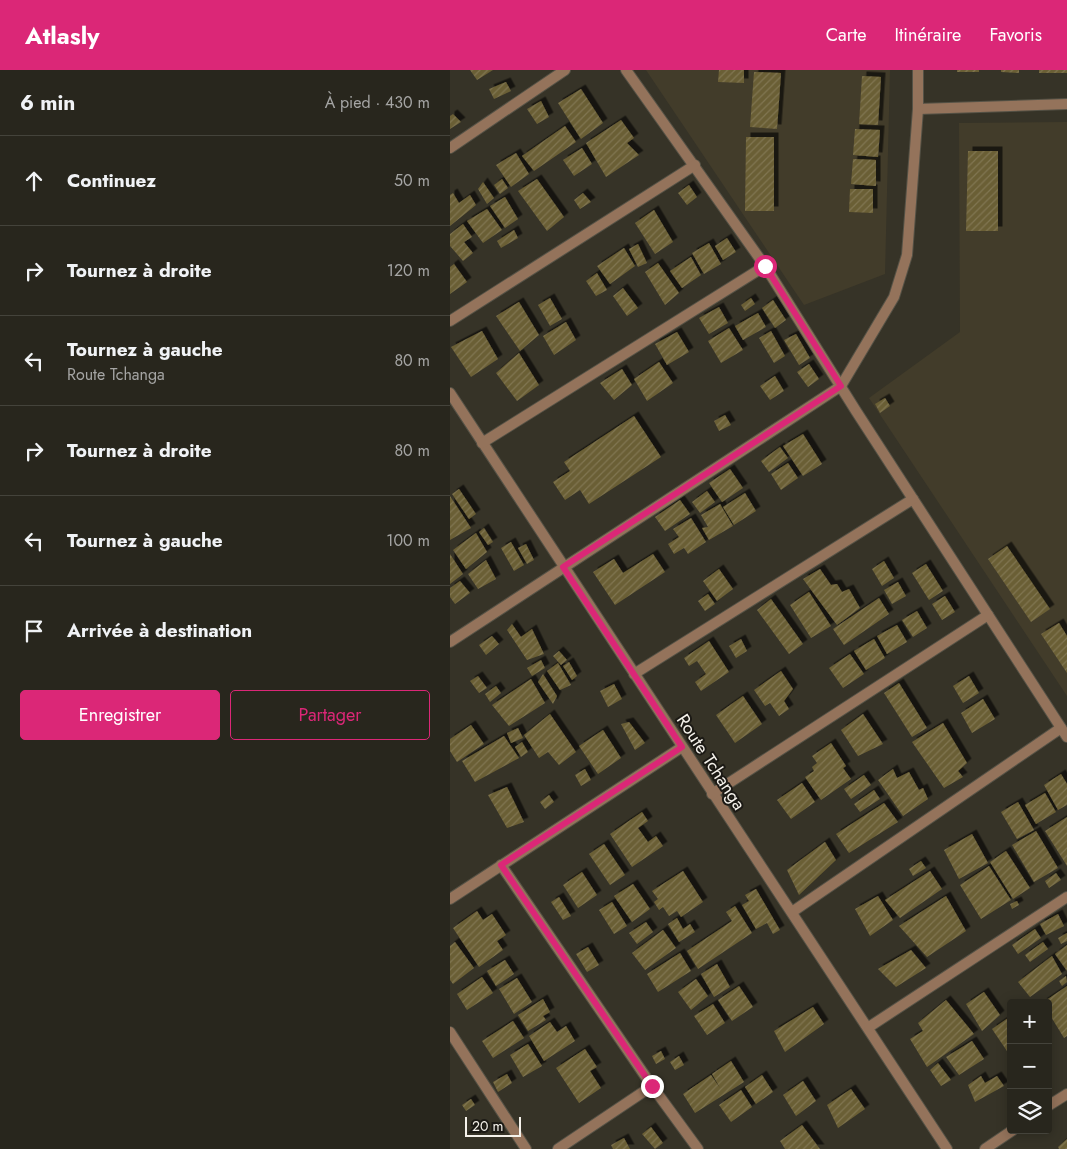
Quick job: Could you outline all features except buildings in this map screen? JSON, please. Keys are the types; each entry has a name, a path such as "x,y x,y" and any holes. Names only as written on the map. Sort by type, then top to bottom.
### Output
{"street":[{"path":"450,148 565,70"},
{"path":"626,70 765,266 1064,732 792,912"},
{"path":"450,642 841,386 894,297 902,278 906,255 918,108 918,70"},
{"path":"918,108 1067,104"},
{"path":"450,321 694,165"},
{"path":"482,443 765,266"},
{"name":"Route Tchanga","path":"450,393 712,794 869,1027 947,1149"},
{"path":"634,674 913,499"},
{"path":"712,794 988,615"},
{"path":"450,899 682,747"},
{"path":"501,865 652,1086 698,1149"},
{"path":"869,1027 1067,897"},
{"path":"450,1032 526,1149"},
{"path":"558,1149 652,1086"},
{"path":"1052,1103 1067,1094"},
{"path":"985,1149 1007,1134"}],"shaded area":[{"path":"646,70 890,70 885,274 804,305"},
{"path":"1067,122 1067,696 869,398 960,332 959,123"}],"route":[{"path":"652,1086 501,865 682,747 563,567 841,386 765,266"}]}
